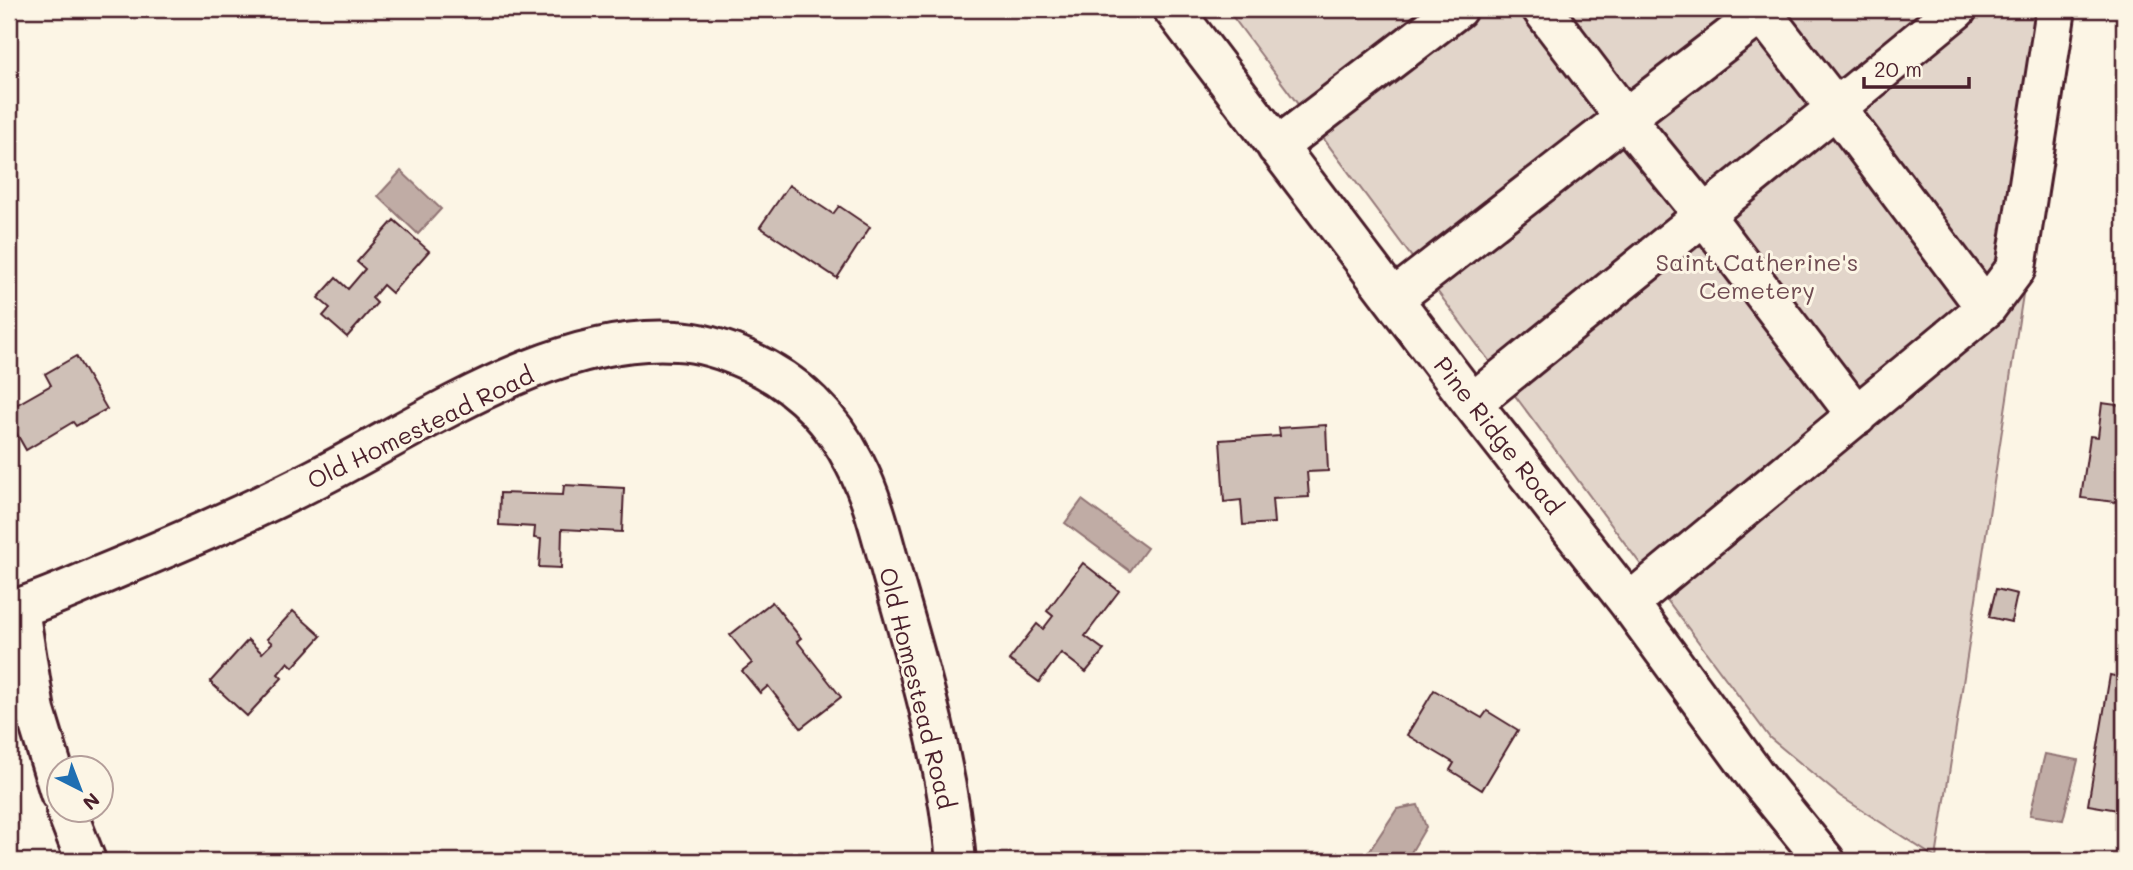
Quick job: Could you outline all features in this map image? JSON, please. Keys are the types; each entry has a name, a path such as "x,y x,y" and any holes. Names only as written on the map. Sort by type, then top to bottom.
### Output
{"street":[{"name":"Pine Ridge Road","path":"1173,9 1472,403 1629,603 1755,775 1825,861"},
{"path":"1276,147 1457,9"},
{"path":"1542,9 1857,416"},
{"path":"1472,403 1957,9"},
{"path":"1629,603 1986,308 2016,268 2056,9"},
{"path":"1393,299 1763,10 1986,308"},
{"name":"Old Homestead Road","path":"14,610 199,535 317,478 452,405 569,354 658,341 679,341 723,350 773,371 805,395 829,422 855,463 872,506 912,643 933,731 956,861"},
{"path":"14,610 35,711 48,754"},
{"path":"71,824 86,861"}],"green space":[{"name":"Saint Catherine's Cemetery","path":"1227,9 2067,9 1936,858 1840,796 1770,738"}],"shaded area":[{"path":"401,171 441,209 418,234 378,196"},
{"path":"1082,500 1147,548 1130,571 1065,523"},
{"path":"2045,754 2078,760 2063,820 2030,815"},
{"path":"1418,805 1426,827 1406,861 1372,861 1368,853 1397,809"}],"building":[{"path":"789,185 833,214 839,206 870,227 837,278 760,227"},
{"path":"394,220 429,251 392,293 383,285 372,298 377,303 347,337 323,316 330,308 318,298 336,278 348,289 365,269 357,262"},
{"path":"76,356 107,409 76,426 73,422 26,450 9,420 9,409 51,385 45,374"},
{"path":"2102,403 2124,406 2124,503 2081,498 2090,436 2098,437"},
{"path":"1326,425 1328,471 1307,472 1309,497 1272,499 1274,523 1243,525 1241,500 1224,502 1220,440 1280,436 1279,428"},
{"path":"564,485 624,488 622,532 562,529 561,568 539,567 541,539 534,538 535,527 499,525 500,493 563,495"},
{"path":"1083,563 1119,591 1085,636 1104,650 1086,672 1061,653 1039,682 1009,660 1037,624 1043,629 1053,616 1047,611"},
{"path":"1996,589 2017,594 2011,622 1989,617"},
{"path":"772,602 801,638 797,641 841,697 801,728 768,686 760,693 742,671 752,663 730,635"},
{"path":"293,611 321,636 293,667 288,662 278,674 282,678 247,716 210,682 248,640 262,653 272,643 267,639"},
{"path":"2110,675 2124,678 2124,811 2088,805"},
{"path":"1434,690 1482,718 1487,711 1518,730 1482,790 1450,770 1454,763 1407,735"}]}
